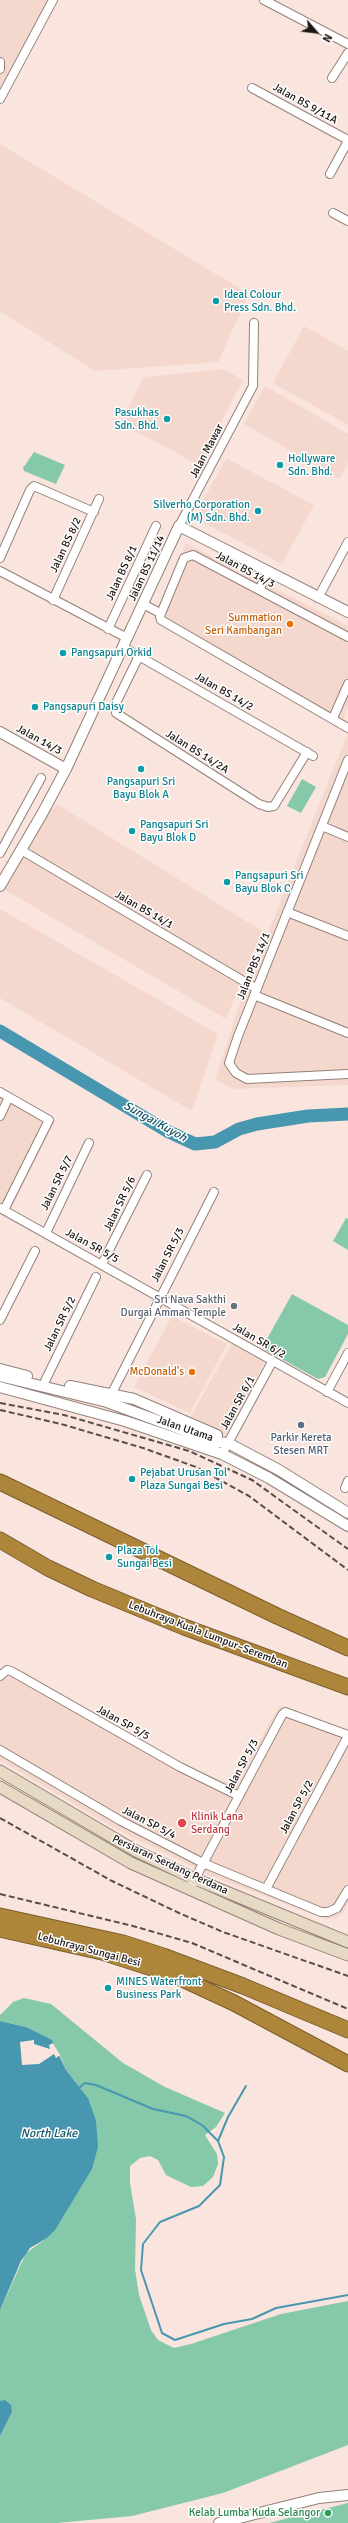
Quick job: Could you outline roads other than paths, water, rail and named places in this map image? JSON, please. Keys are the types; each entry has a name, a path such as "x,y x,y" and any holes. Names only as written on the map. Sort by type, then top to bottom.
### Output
{"highway":[{"path":"0,1482 126,1544 348,1648"},
{"name":"Lebuhraya Kuala Lumpur–Seremban","path":"0,1540 70,1579 184,1627 348,1687"},
{"name":"Lebuhraya Sungai Besi","path":"0,1916 123,1943 163,1956 243,1986 348,2030"},
{"name":"Lebuhraya Sungai Besi","path":"0,1928 56,1940 116,1956 176,1976 234,2002 348,2064"}],"main road":[{"name":"Persiaran Serdang Perdana","path":"0,1771 121,1843 195,1879 348,1942"},
{"name":"Persiaran Serdang Perdana","path":"0,1787 110,1851 189,1890 285,1931 348,1954"}],"street":[{"path":"0,99 53,0"},
{"path":"264,0 348,44"},
{"path":"332,78 348,53"},
{"name":"Jalan BS 9/11A","path":"252,88 348,141"},
{"path":"330,174 348,141"},
{"path":"333,213 348,221"},
{"name":"Jalan Mawar","path":"179,526 253,386 254,323"},
{"path":"0,558 30,490 34,486 94,512"},
{"name":"Jalan BS 8/2","path":"53,600 100,499"},
{"name":"Jalan BS 8/1","path":"108,629 156,526"},
{"path":"179,526 348,612"},
{"name":"Jalan BS 11/14","path":"0,886 66,769 179,526"},
{"path":"318,598 348,542"},
{"name":"Jalan BS 14/3","path":"160,613 184,558 190,554 348,637"},
{"name":"Jalan BS 14/2","path":"0,571 108,629 139,656 310,754 276,803 271,807"},
{"path":"259,590 268,572"},
{"path":"143,604 160,613 161,620 348,728"},
{"name":"Jalan BS 14/2A","path":"139,656 114,710 118,715 259,804 271,807"},
{"path":"333,718 348,684"},
{"name":"Jalan 14/3","path":"1,736 66,769"},
{"name":"Jalan PBS 14/1","path":"348,760 255,992 229,1063 240,1078 247,1079 348,1074"},
{"path":"0,853 41,778"},
{"path":"322,826 348,837"},
{"name":"Jalan BS 14/1","path":"21,850 255,992 348,1033"},
{"path":"287,912 348,936"},
{"path":"0,1092 49,1120 2,1209"},
{"path":"0,1116 9,1097"},
{"name":"Jalan SR 5/7","path":"46,1233 89,1143"},
{"name":"Jalan SR 5/6","path":"102,1264 147,1175"},
{"name":"Jalan SR 5/3","path":"112,1393 214,1192"},
{"name":"Jalan SR 5/5","path":"2,1209 160,1296"},
{"path":"0,1320 35,1251"},
{"name":"Jalan SR 5/2","path":"45,1381 96,1277"},
{"name":"Jalan SR 6/2","path":"160,1296 272,1362 348,1403"},
{"path":"327,1392 348,1352"},
{"name":"Jalan SR 6/1","path":"222,1454 272,1362"},
{"path":"0,1368 45,1381 112,1393 180,1418 228,1443"},
{"name":"Jalan Utama","path":"0,1376 107,1402 216,1442 228,1443 279,1470 348,1513"},
{"name":"Jalan Utama","path":"0,1388 125,1421 222,1454 269,1478 348,1526"},
{"name":"Jalan SP 5/5","path":"0,1676 7,1670 11,1671 180,1767 238,1796"},
{"name":"Jalan SP 5/3","path":"189,1890 238,1796 285,1712 348,1735"},
{"name":"Jalan SP 5/2","path":"266,1889 348,1735"},
{"name":"Jalan SP 5/4","path":"0,1750 121,1821 203,1863 321,1912 333,1911 340,1905 348,1890"},
{"path":"219,2523 319,2498 348,2495"}],"water":[{"name":"North Lake","path":"0,2021 26,2027 52,2040 66,2070 88,2098 96,2121 98,2147 92,2169 55,2230 47,2238 30,2248 21,2261 0,2310"},
{"path":"5,2400 11,2405 12,2412 0,2436 0,2401"}],"waterway":[{"name":"Sungai Kuyoh","path":"0,1031 167,1131 195,1144 215,1142 239,1129 257,1124 308,1116 348,1114"},
{"path":"80,2087 85,2083 96,2085 153,2109 186,2116 202,2125 218,2141 224,2157 220,2185 199,2206 160,2222 143,2244 141,2270 162,2333 175,2340 224,2324 252,2319 276,2308 348,2295"},
{"path":"218,2141 228,2117 246,2086"}],"railway":[{"path":"0,1403 64,1415 189,1451 252,1480 348,1549"},
{"path":"0,1410 61,1424 143,1448 196,1467 249,1496 348,1570"},
{"path":"0,1818 112,1881 179,1913 223,1932 348,1976"},
{"path":"0,1894 133,1926 192,1943 348,2009"}],"place":[{"name":"Ideal Colour Press Sdn. Bhd.","path":"216,301"},
{"name":"Pasukhas Sdn. Bhd.","path":"167,419"},
{"name":"Hollyware Sdn. Bhd.","path":"280,465"},
{"name":"Silverho Corporation (M) Sdn. Bhd.","path":"258,511"},
{"name":"Summation Seri Kambangan","path":"290,624"},
{"name":"Pangsapuri Orkid","path":"63,653"},
{"name":"Pangsapuri Daisy","path":"35,707"},
{"name":"Pangsapuri Sri Bayu Blok A","path":"141,769"},
{"name":"Pangsapuri Sri Bayu Blok D","path":"132,831"},
{"name":"Pangsapuri Sri Bayu Blok C","path":"227,882"},
{"name":"Sri Nava Sakthi Durgai Amman Temple","path":"234,1306"},
{"name":"McDonald's","path":"192,1372"},
{"name":"Parkir Kereta Stesen MRT","path":"301,1425"},
{"name":"Pejabat Urusan Tol Plaza Sungai Besi","path":"132,1479"},
{"name":"Plaza Tol Sungai Besi","path":"109,1557"},
{"name":"Klinik Lana Serdang","path":"182,1823"},
{"name":"MINES Waterfront Business Park","path":"108,1988"},
{"name":"Kelab Lumba Kuda Selangor","path":"328,2513"}]}
